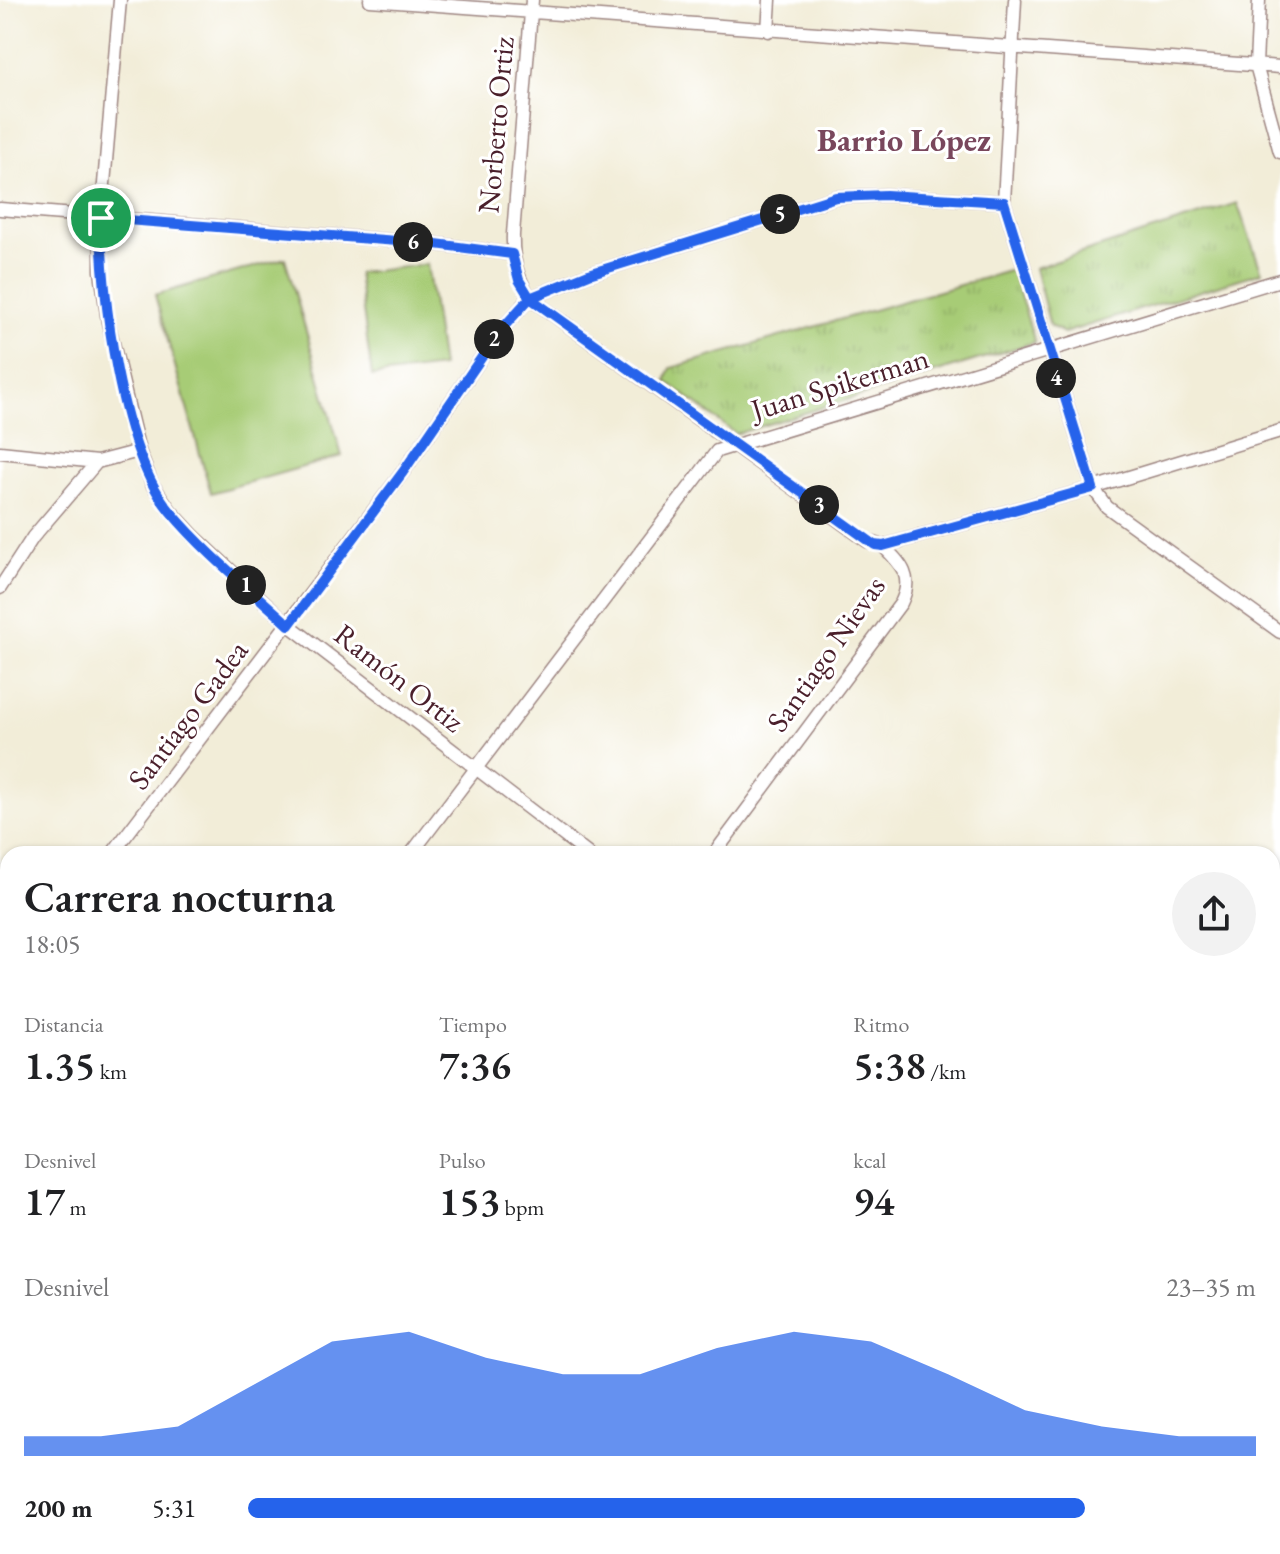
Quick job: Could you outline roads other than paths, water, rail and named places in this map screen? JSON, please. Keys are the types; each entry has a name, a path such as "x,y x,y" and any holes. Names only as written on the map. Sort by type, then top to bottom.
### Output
{"street":[{"name":"Ramón Ortiz","path":"120,0 101,218 101,271 108,322 139,451 152,484 170,510 289,625 577,846"},
{"path":"370,0 531,15 1280,67"},
{"name":"Norberto Ortiz","path":"512,254 532,0"},
{"path":"768,31 770,0"},
{"path":"1015,0 1004,202 1046,348 1093,488 1107,507 1280,632"},
{"path":"1259,0 1256,65 1280,152"},
{"path":"530,298 589,274 836,197 886,195 1004,202"},
{"path":"0,209 436,244 512,254 519,280 530,298 867,541 883,546"},
{"name":"Juan Spikerman","path":"417,846 717,451 734,443 1046,348 1280,280"},
{"name":"Santiago Gadea","path":"118,846 403,472 499,332 530,298"},
{"name":"Santiago Nievas","path":"720,846 901,603 907,591 905,568 883,546 1093,488 1280,431"},
{"path":"0,452 97,462 139,451"},
{"path":"0,588 33,537 97,462"}],"district":[{"name":"Barrio López","path":"904,140"}]}
